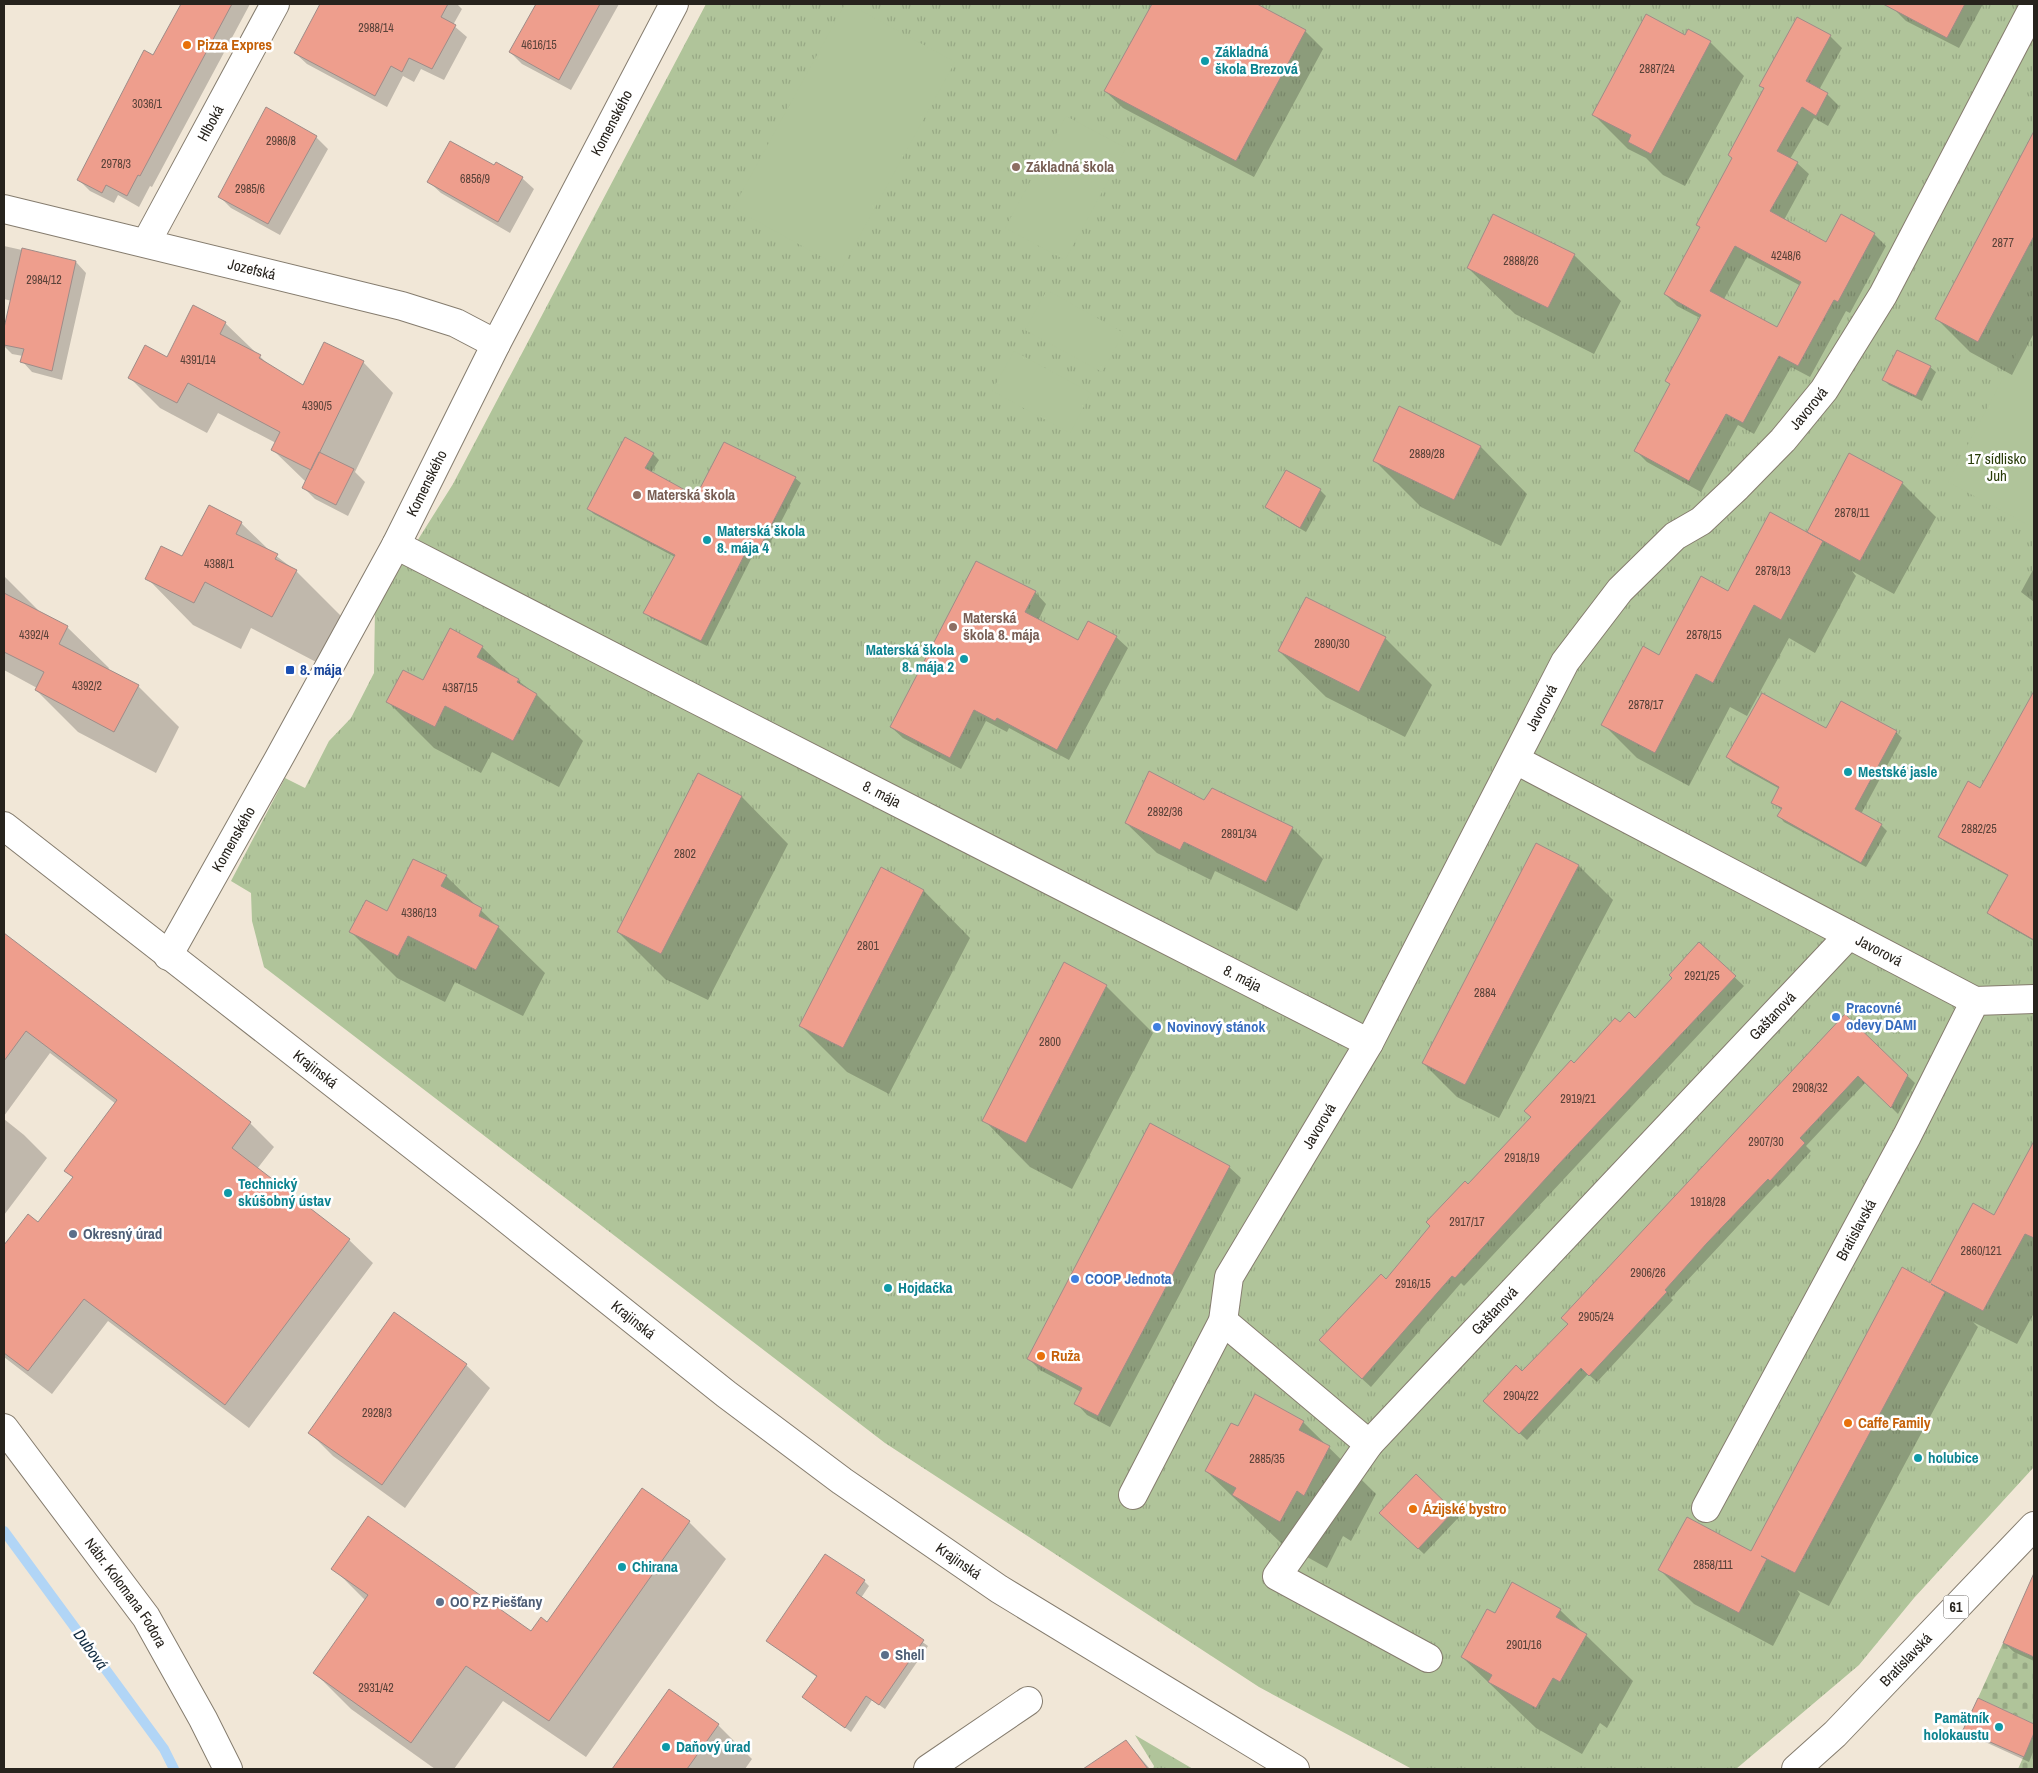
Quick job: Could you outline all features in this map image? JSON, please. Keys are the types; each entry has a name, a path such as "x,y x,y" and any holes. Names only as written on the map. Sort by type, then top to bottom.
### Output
{"street":[{"name":"Hlboká","path":"146,244 275,4"},
{"name":"Komenského","path":"168,956 274,769 396,544 496,344 674,4"},
{"name":"Javorová","path":"1133,1495 1223,1321 1229,1277 1369,1043 1565,662 1620,590 1675,536 1701,521 1737,487 1784,440 1824,390 1883,295 2034,6"},
{"name":"Jozefská","path":"4,209 402,306 456,323 496,344"},
{"name":"8. mája","path":"396,544 691,698 1369,1043"},
{"name":"Javorová","path":"1516,760 1976,1001"},
{"name":"Krajinská","path":"4,826 493,1208 726,1394 842,1481 999,1589 1295,1769"},
{"name":"Gaštanová","path":"1428,1658 1276,1576 1369,1444 1849,935"},
{"path":"1976,1001 2034,999"},
{"name":"Bratislavská","path":"1706,1508 1907,1136 1976,1001"},
{"path":"1223,1321 1369,1444"},
{"name":"Nábr. Kolomana Fodora","path":"4,1428 146,1617 203,1719 228,1769"},
{"name":"Bratislavská","path":"1796,1769 1835,1734 2034,1526"},
{"path":"928,1769 1028,1701"}],"green space":[{"path":"706,4 2034,4 2034,1467 1914,1598 1859,1665 1736,1769 1412,1769 1259,1687 885,1443 264,967 252,921 251,893 231,881 285,778 305,788 329,741 351,718 374,673 375,608 453,484"},
{"path":"845,4 849,4 955,62 842,268 733,208"},
{"path":"1066,116 1126,148 1065,260 1005,228"},
{"path":"1047,290 1124,333 1102,372 1025,330"},
{"name":"17 sídlisko Juh","path":"2018,350 2034,358 2034,528 1948,482"},
{"path":"1014,351 1091,393 1070,433 992,391"},
{"path":"2003,1643 2034,1657 2034,1724 1978,1698"},
{"path":"2034,1733 2034,1769 2018,1769"},
{"path":"1135,1735 1193,1769 1153,1769 1154,1766"}],"building":[{"path":"181,4 232,4 140,176 138,175 127,196 106,185 102,193 77,180 144,50 153,55"},
{"path":"320,4 448,4 441,17 456,25 432,69 409,58 402,72 391,66 375,96 294,53"},
{"path":"536,4 600,4 559,80 509,52"},
{"name":"Základná škola Brezová","path":"1152,4 1257,4 1306,30 1236,161 1104,91"},
{"path":"1883,4 1965,4 1947,38"},
{"path":"1646,14 1685,35 1688,29 1711,41 1651,154 1628,142 1631,135 1592,115"},
{"path":"1797,17 1831,35 1806,81 1828,93 1816,116 1802,107 1777,151 1798,162 1770,211 1826,242 1841,214 1875,233 1838,302 1834,300 1798,366 1779,356 1743,423 1726,414 1689,481 1634,451 1670,384 1665,381 1701,315 1664,294 1700,227 1696,225 1732,158 1728,155 1764,88 1759,86","holes":["1735,246 1801,282 1777,327 1710,291"]},
{"path":"266,107 317,136 268,224 218,197"},
{"path":"2034,131 2034,236 1978,342 1935,319"},
{"path":"450,141 494,165 496,162 523,177 498,222 427,182"},
{"path":"1493,214 1575,254 1548,308 1467,268"},
{"path":"22,248 76,261 52,371 20,362 24,349 4,345 4,328"},
{"path":"193,305 226,322 220,334 261,355 259,358 303,385 324,342 364,361 311,470 271,450 280,432 188,383 177,403 128,378 145,345 167,357"},
{"path":"1897,350 1931,366 1916,396 1882,380"},
{"path":"1399,406 1481,446 1454,500 1373,461"},
{"name":"Materská škola 8. mája 4","path":"625,437 654,453 645,468 696,496 724,442 796,477 759,549 750,544 701,641 643,613 675,555 587,509"},
{"path":"319,452 354,469 336,505 302,488"},
{"path":"1849,453 1903,482 1860,561 1807,532"},
{"path":"1286,470 1321,489 1300,528 1265,507"},
{"path":"209,505 242,522 236,534 278,554 275,559 297,570 272,617 205,582 194,603 145,579 161,546 182,556"},
{"path":"1770,512 1823,541 1781,620 1754,605 1713,683 1696,674 1655,753 1601,725 1643,646 1659,655 1701,576 1728,591"},
{"name":"Materská škola 8. mája 2","path":"976,561 1036,591 1025,612 1078,640 1088,621 1117,636 1057,750 997,718 995,721 974,710 950,758 890,727"},
{"path":"4,593 68,626 59,644 139,685 114,732 35,690 44,672 4,652"},
{"path":"1306,597 1386,637 1359,692 1278,651"},
{"path":"450,628 483,646 477,657 519,679 517,682 537,694 513,741 445,706 435,727 386,702 403,670 423,680"},
{"path":"2034,691 2034,940 1987,913 2008,875 1938,837 1968,781 1980,788"},
{"name":"Mestské jasle","path":"1762,693 1826,728 1841,701 1897,731 1855,809 1882,824 1861,863 1777,816 1782,808 1771,803 1779,787 1726,757"},
{"path":"1149,771 1204,800 1212,788 1293,827 1266,882 1184,842 1180,850 1125,823"},
{"path":"698,773 742,796 661,954 617,932"},
{"path":"1536,843 1579,865 1465,1085 1422,1063"},
{"path":"413,859 447,875 441,886 482,908 479,916 499,926 476,970 408,936 398,956 349,932 366,900 387,911"},
{"path":"881,867 924,890 843,1048 799,1026"},
{"name":"Technický skúšobný ústav","path":"4,933 251,1122 232,1148 350,1239 225,1405 84,1299 28,1371 4,1353 4,1245 28,1214 38,1222 73,1177 64,1171 117,1100 26,1031 4,1061"},
{"path":"1699,942 1736,976 1558,1165 1455,1278 1452,1276 1362,1379 1319,1340 1381,1274 1386,1279 1430,1226 1426,1222 1465,1181 1468,1184 1531,1117 1524,1111 1571,1060 1574,1063 1615,1018 1620,1022 1629,1012 1635,1018 1672,978 1669,975"},
{"path":"1064,962 1107,985 1026,1143 982,1121"},
{"path":"1845,1014 1908,1075 1891,1108 1858,1076 1800,1138 1805,1143 1770,1181 1768,1179 1707,1243 1665,1290 1667,1292 1589,1376 1581,1368 1519,1434 1483,1401 1516,1365 1522,1371 1568,1324 1561,1318"},
{"path":"1150,1123 1230,1166 1098,1416 1074,1404 1082,1388 1027,1359"},
{"path":"2034,1141 2034,1238 2025,1234 1983,1311 1931,1284 1945,1292 1795,1573 1767,1559 1739,1613 1658,1570 1687,1517 1751,1551 1902,1267 1930,1283 1973,1203 1994,1215"},
{"path":"394,1312 467,1364 382,1485 308,1433"},
{"path":"1255,1394 1304,1421 1299,1430 1330,1446 1304,1496 1297,1491 1280,1522 1232,1495 1236,1488 1205,1471 1231,1423 1238,1426"},
{"path":"1416,1474 1454,1511 1418,1549 1379,1513"},
{"path":"642,1488 690,1521 549,1721 466,1666 411,1743 313,1673 368,1595 331,1569 368,1516 531,1631 541,1617 547,1622"},
{"path":"825,1554 865,1580 856,1593 924,1640 879,1705 866,1696 845,1728 802,1697 817,1676 766,1641"},
{"path":"2034,1573 2034,1657 2003,1643"},
{"path":"1512,1582 1561,1609 1556,1617 1587,1634 1560,1682 1553,1678 1536,1708 1488,1682 1492,1675 1461,1657 1487,1609 1495,1613"},
{"name":"Daňový úrad","path":"669,1689 719,1724 687,1769 612,1769"},
{"name":"Pamätník holokaustu","path":"1978,1698 2034,1724 2034,1733 2024,1757 1963,1730"},
{"path":"1126,1740 1148,1769 1083,1769"}],"waterway":[{"name":"Dubová","path":"4,1531 164,1749 174,1769"}],"place":[{"name":"Pizza Expres","path":"187,45"},
{"name":"Základná škola Brezová","path":"1205,61"},
{"name":"Základná škola","path":"1016,167"},
{"name":"Materská škola","path":"637,495"},
{"name":"Materská škola 8. mája 4","path":"707,540"},
{"name":"Materská škola 8. mája","path":"953,627"},
{"name":"Materská škola 8. mája 2","path":"964,659"},
{"name":"8. mája","path":"290,670"},
{"name":"Mestské jasle","path":"1848,772"},
{"name":"Pracovné odevy DAMI","path":"1836,1017"},
{"name":"Novinový stánok","path":"1157,1027"},
{"name":"Technický skúšobný ústav","path":"228,1193"},
{"name":"Okresný úrad","path":"73,1234"},
{"name":"COOP Jednota","path":"1075,1279"},
{"name":"Hojdačka","path":"888,1288"},
{"name":"Ruža","path":"1041,1356"},
{"name":"Caffe Family","path":"1848,1423"},
{"name":"holubice","path":"1918,1458"},
{"name":"Ázijské bystro","path":"1413,1509"},
{"name":"Chirana","path":"622,1567"},
{"name":"OO PZ Piešťany","path":"440,1602"},
{"name":"Shell","path":"885,1655"},
{"name":"Pamätník holokaustu","path":"1999,1727"},
{"name":"Daňový úrad","path":"666,1747"}]}
